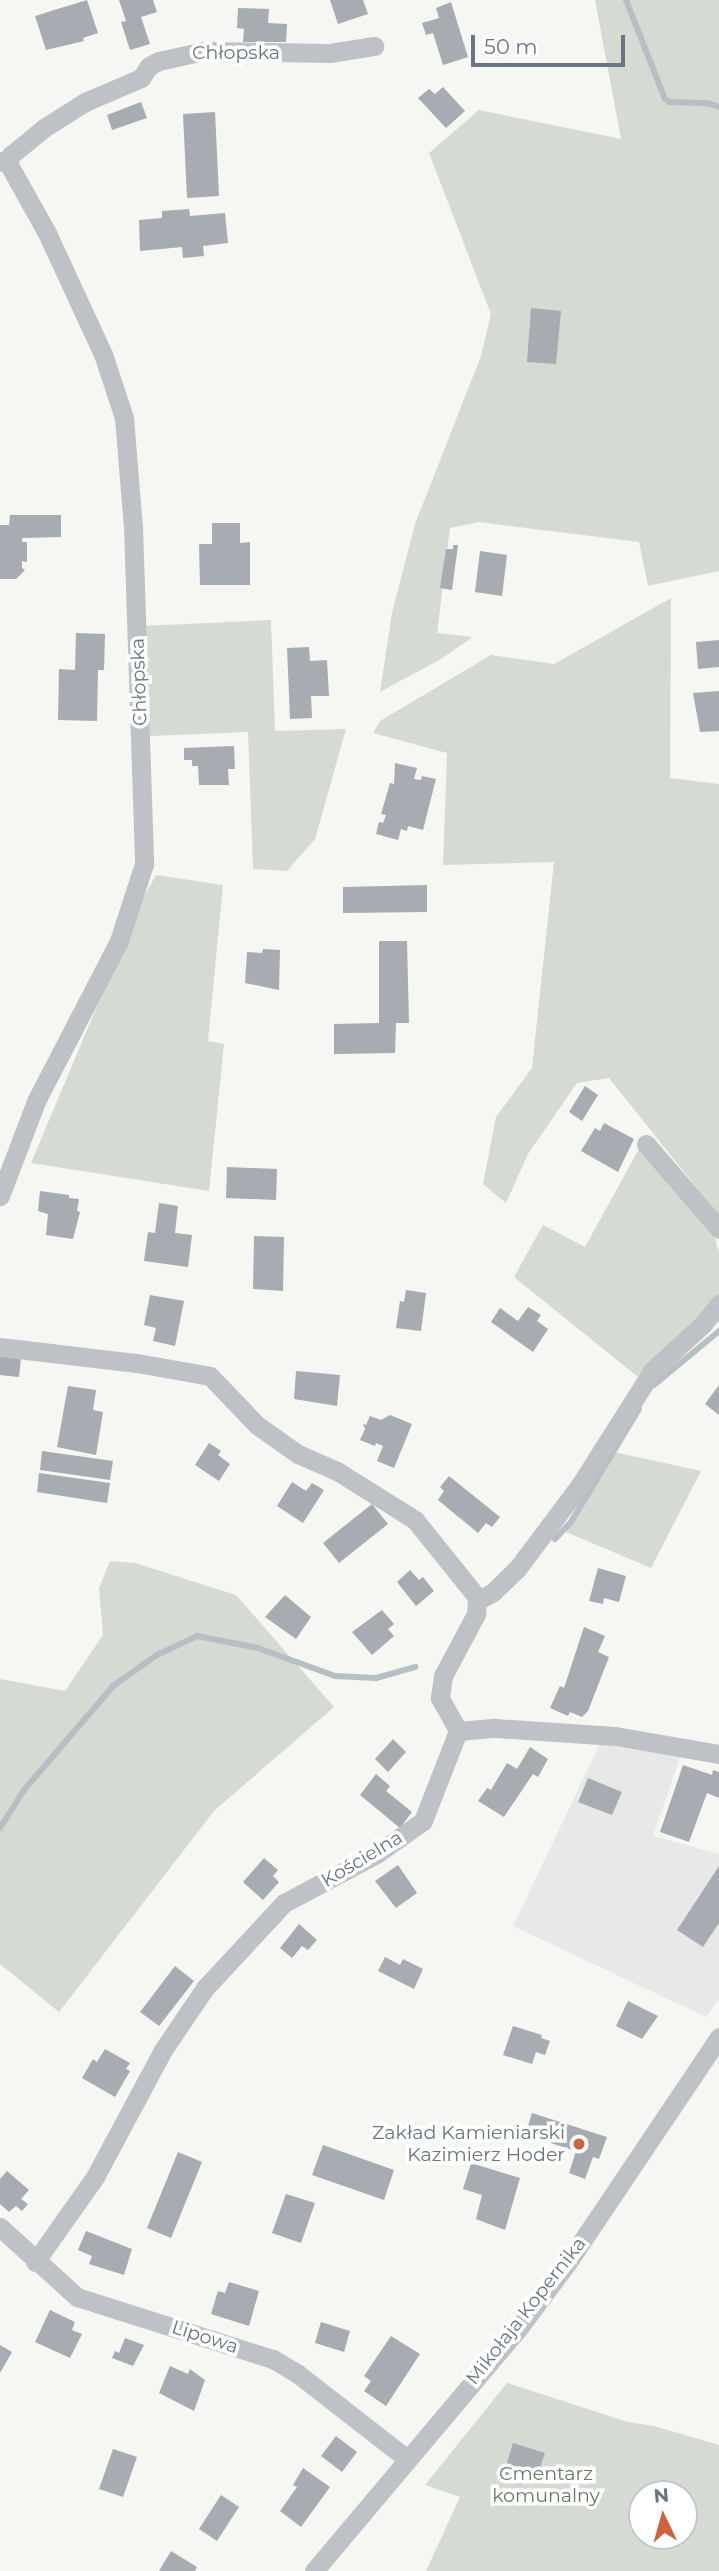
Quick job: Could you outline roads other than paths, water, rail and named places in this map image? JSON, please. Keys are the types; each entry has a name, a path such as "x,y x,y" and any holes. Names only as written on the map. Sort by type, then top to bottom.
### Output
{"street":[{"name":"Chłopska","path":"0,1196 37,1099 119,941 144,864 133,527 124,418 103,354 47,233 4,162 44,128 85,102 141,78 149,66 159,61 204,51 330,53 374,46"},
{"path":"646,1144 719,1229"},
{"path":"477,1601 493,1592 517,1569 580,1485 653,1370 703,1325 719,1304"},
{"path":"0,1347 137,1363 210,1376 257,1425 298,1454 337,1471 415,1520 477,1597 476,1614 443,1676 440,1698 458,1731 495,1728 615,1736 719,1754"},
{"name":"Kościelna","path":"35,2262 95,2177 163,2050 205,1988 284,1903 378,1853 424,1821 458,1731"},
{"name":"Mikołaja Kopernika","path":"314,2571 518,2329 552,2284 719,2037"},
{"name":"Lipowa","path":"0,2227 35,2262 77,2297 273,2359 298,2374 407,2459"}],"waterway":[{"path":"626,0 665,99 670,102 707,103 719,107"},
{"path":"654,1385 719,1331"},
{"path":"555,1539 571,1522 639,1409"},
{"path":"0,1828 24,1790 113,1686 157,1655 197,1636 258,1648 335,1676 376,1678 415,1667"}],"place":[{"name":"Zakład Kamieniarski Kazimierz Hoder","path":"579,2144"}],"park label":[{"name":"Cmentarz komunalny","path":"546,2485"}]}
